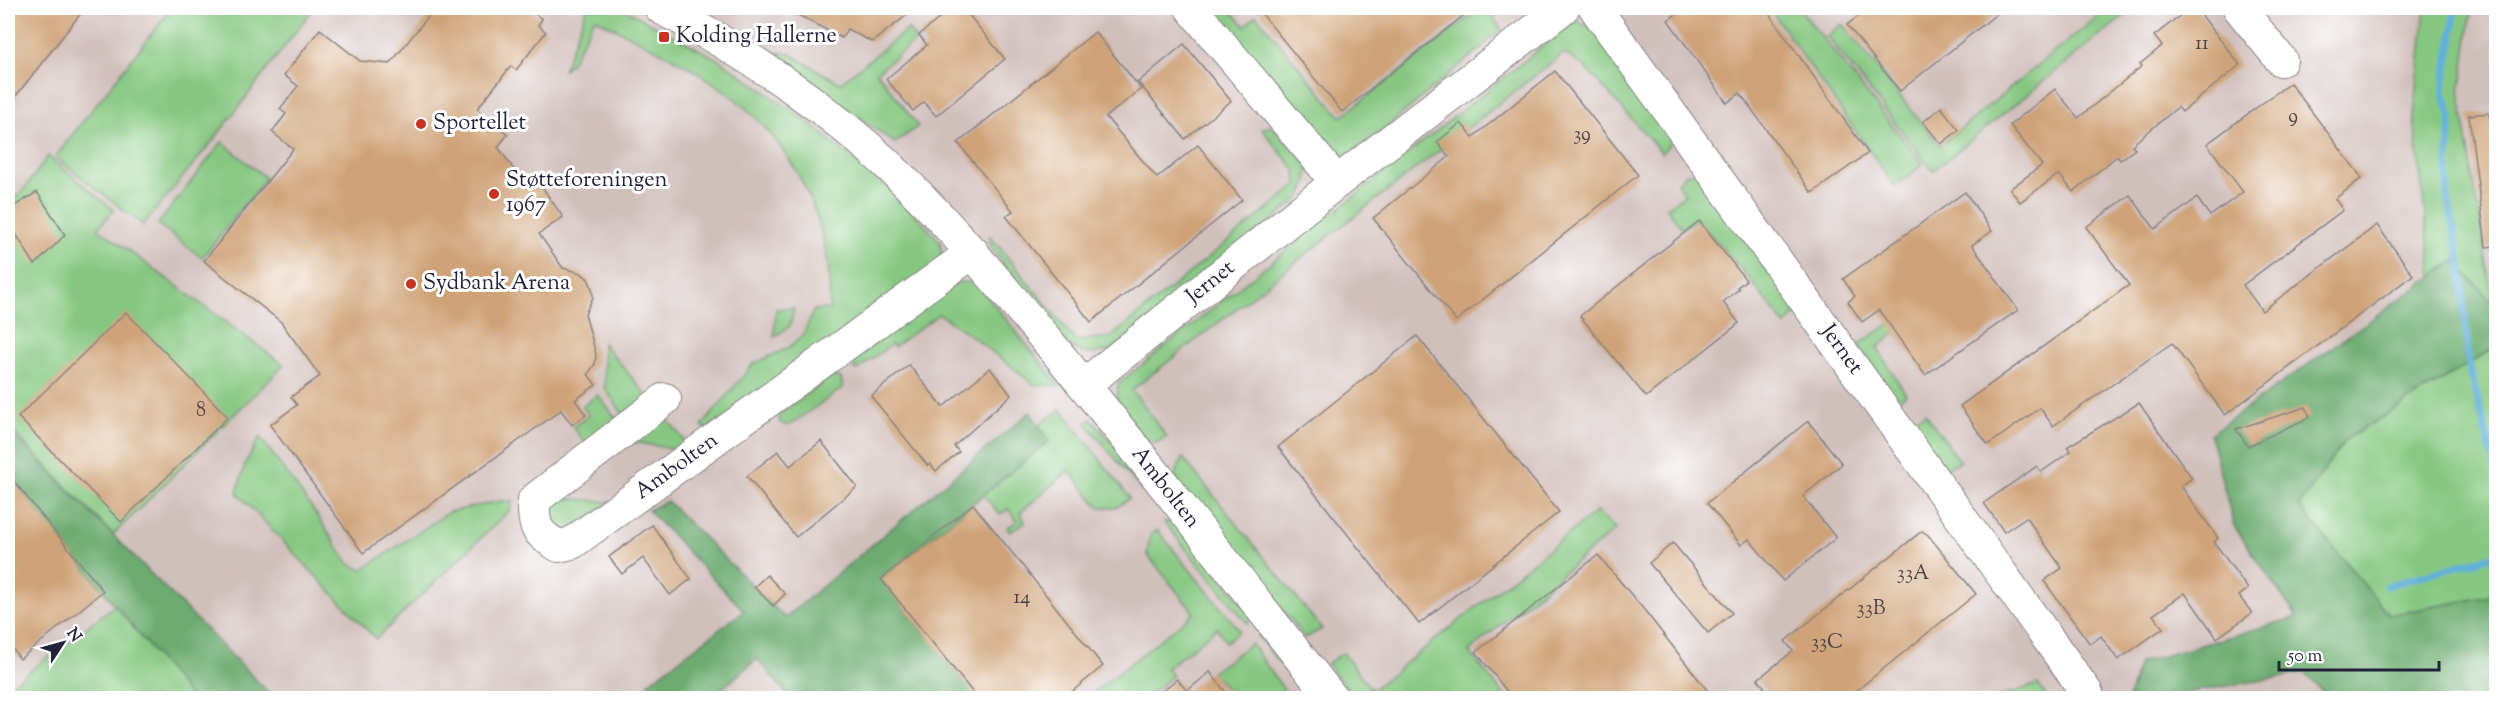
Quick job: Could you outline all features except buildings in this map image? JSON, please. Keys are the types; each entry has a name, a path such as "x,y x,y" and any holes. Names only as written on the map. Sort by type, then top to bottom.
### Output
{"street":[{"name":"Ambolten","path":"661,8 756,63 813,102 891,168 973,252 1084,385 1332,699"},
{"path":"1191,8 1337,182"},
{"name":"Jernet","path":"1084,385 1337,182 1563,8"},
{"name":"Jernet","path":"1595,8 2087,693"},
{"path":"2239,8 2281,60"},
{"name":"Ambolten","path":"664,399 534,500 533,520 543,538 559,546 572,543 973,252"}],"shaded area":[{"path":"8,8 2496,8 2496,307 2455,261 2234,526 2298,617 2139,663 2128,698 8,698"},
{"path":"2306,673 2327,698 2154,698"}],"green space":[{"path":"172,8 313,9 215,138 143,225 55,157"},
{"path":"587,8 622,8 721,61 803,118 897,195 940,241 942,254 934,267 709,431 702,426 753,364 788,348 803,335 814,310 830,309 829,269 823,236 804,185 775,140 737,101 701,75 595,18 571,62 563,71"},
{"path":"1204,8 1228,8 1245,26 1256,15 1341,117 1481,8 1486,8 1502,30 1358,151 1345,155 1329,149"},
{"path":"1769,8 1799,8 1923,164 1895,187"},
{"path":"2108,8 2134,8 1933,171 1827,36 1842,24 1940,146"},
{"path":"2425,8 2472,8 2460,94 2493,304 2455,261 2432,276 2414,118"},
{"path":"1576,20 1596,31 1673,139 1662,153 1586,68 1564,53 1132,390 1167,437 1156,443 1145,440 1117,402 1118,384"},
{"path":"908,29 916,40 877,72 918,126 895,143 783,63 778,52 790,54 840,83"},
{"path":"1271,126 1308,165 1307,182 1300,198 1111,350 1086,354 1065,342 991,248 990,236 1076,341 1111,337 1297,185 1296,171 1262,129"},
{"path":"222,142 266,178 202,258 158,224"},
{"path":"48,156 114,210 98,228 284,365 113,535 8,426 8,204 25,188"},
{"path":"1688,173 1701,173 1799,311 1785,325 1748,277 1697,219 1682,229 1667,208 1685,194 1677,183"},
{"path":"2455,260 2496,307 2496,347 2345,440 2299,506 2389,615 2496,595 2496,698 2327,698 2306,673 2154,698 2128,698 2139,663 2297,617 2234,526 2210,434"},
{"path":"959,282 972,282 979,286 1060,386 1035,385 939,314 894,347 892,344 857,370 855,369 854,359"},
{"path":"1931,296 1935,301 1877,348 1906,394 1897,401 1858,345"},
{"path":"794,308 790,326 774,337 776,309"},
{"path":"603,343 649,398 624,416 605,388"},
{"path":"2496,347 2496,595 2389,615 2299,506 2345,440"},
{"path":"831,376 841,378 843,388 788,426 780,423 779,415"},
{"path":"598,395 619,422 586,444 573,427 589,416 583,406"},
{"path":"1061,409 1130,498 1116,508 1099,507 1069,470 1020,513 1025,522 1010,532 1007,528 1017,521 1009,509 1000,514 983,495 1048,441 1039,425"},
{"path":"1030,412 1049,441 881,579 978,698 790,698 757,659 711,698 662,698 648,683 744,611 648,510 667,501 785,618"},
{"path":"1925,413 1960,461 1945,469 1911,423"},
{"path":"665,417 682,437 687,449 684,451 629,441"},
{"path":"1092,419 1144,480 1142,491 1086,423"},
{"path":"8,429 274,698 189,698 12,480 8,483"},
{"path":"260,437 312,508 348,563 362,570 449,512 500,501 512,501 510,510 376,639 237,493 245,464"},
{"path":"1183,458 1322,629 1305,638 1174,476"},
{"path":"552,497 610,502 572,530 548,534 544,510"},
{"path":"1597,511 1615,530 1469,651 1506,698 1355,698 1327,664 1343,653 1372,690"},
{"path":"1176,521 1251,615 1248,624 1164,522"},
{"path":"1157,530 1240,631 1226,642 1217,628 1167,668 1173,676 1145,698 1087,698 1194,613 1147,554 1150,536"},
{"path":"115,605 189,698 155,698 153,696 150,698 75,698 66,688 51,698 8,698 8,688"},
{"path":"1266,634 1317,698 1307,698 1258,636"},
{"path":"1251,644 1290,698 1234,698 1212,672"},
{"path":"2038,684 2047,698 1998,698"}],"waterway":[{"path":"2455,8 2452,43 2444,84 2444,94 2451,118 2447,175 2448,200 2461,264 2469,366 2496,470"},
{"path":"2386,586 2496,555"}],"place":[{"name":"Kolding Hallerne","path":"664,37"},
{"name":"Sportellet","path":"421,124"},
{"name":"Støtteforeningen 1967","path":"494,194"},
{"name":"Sydbank Arena","path":"411,284"}]}
